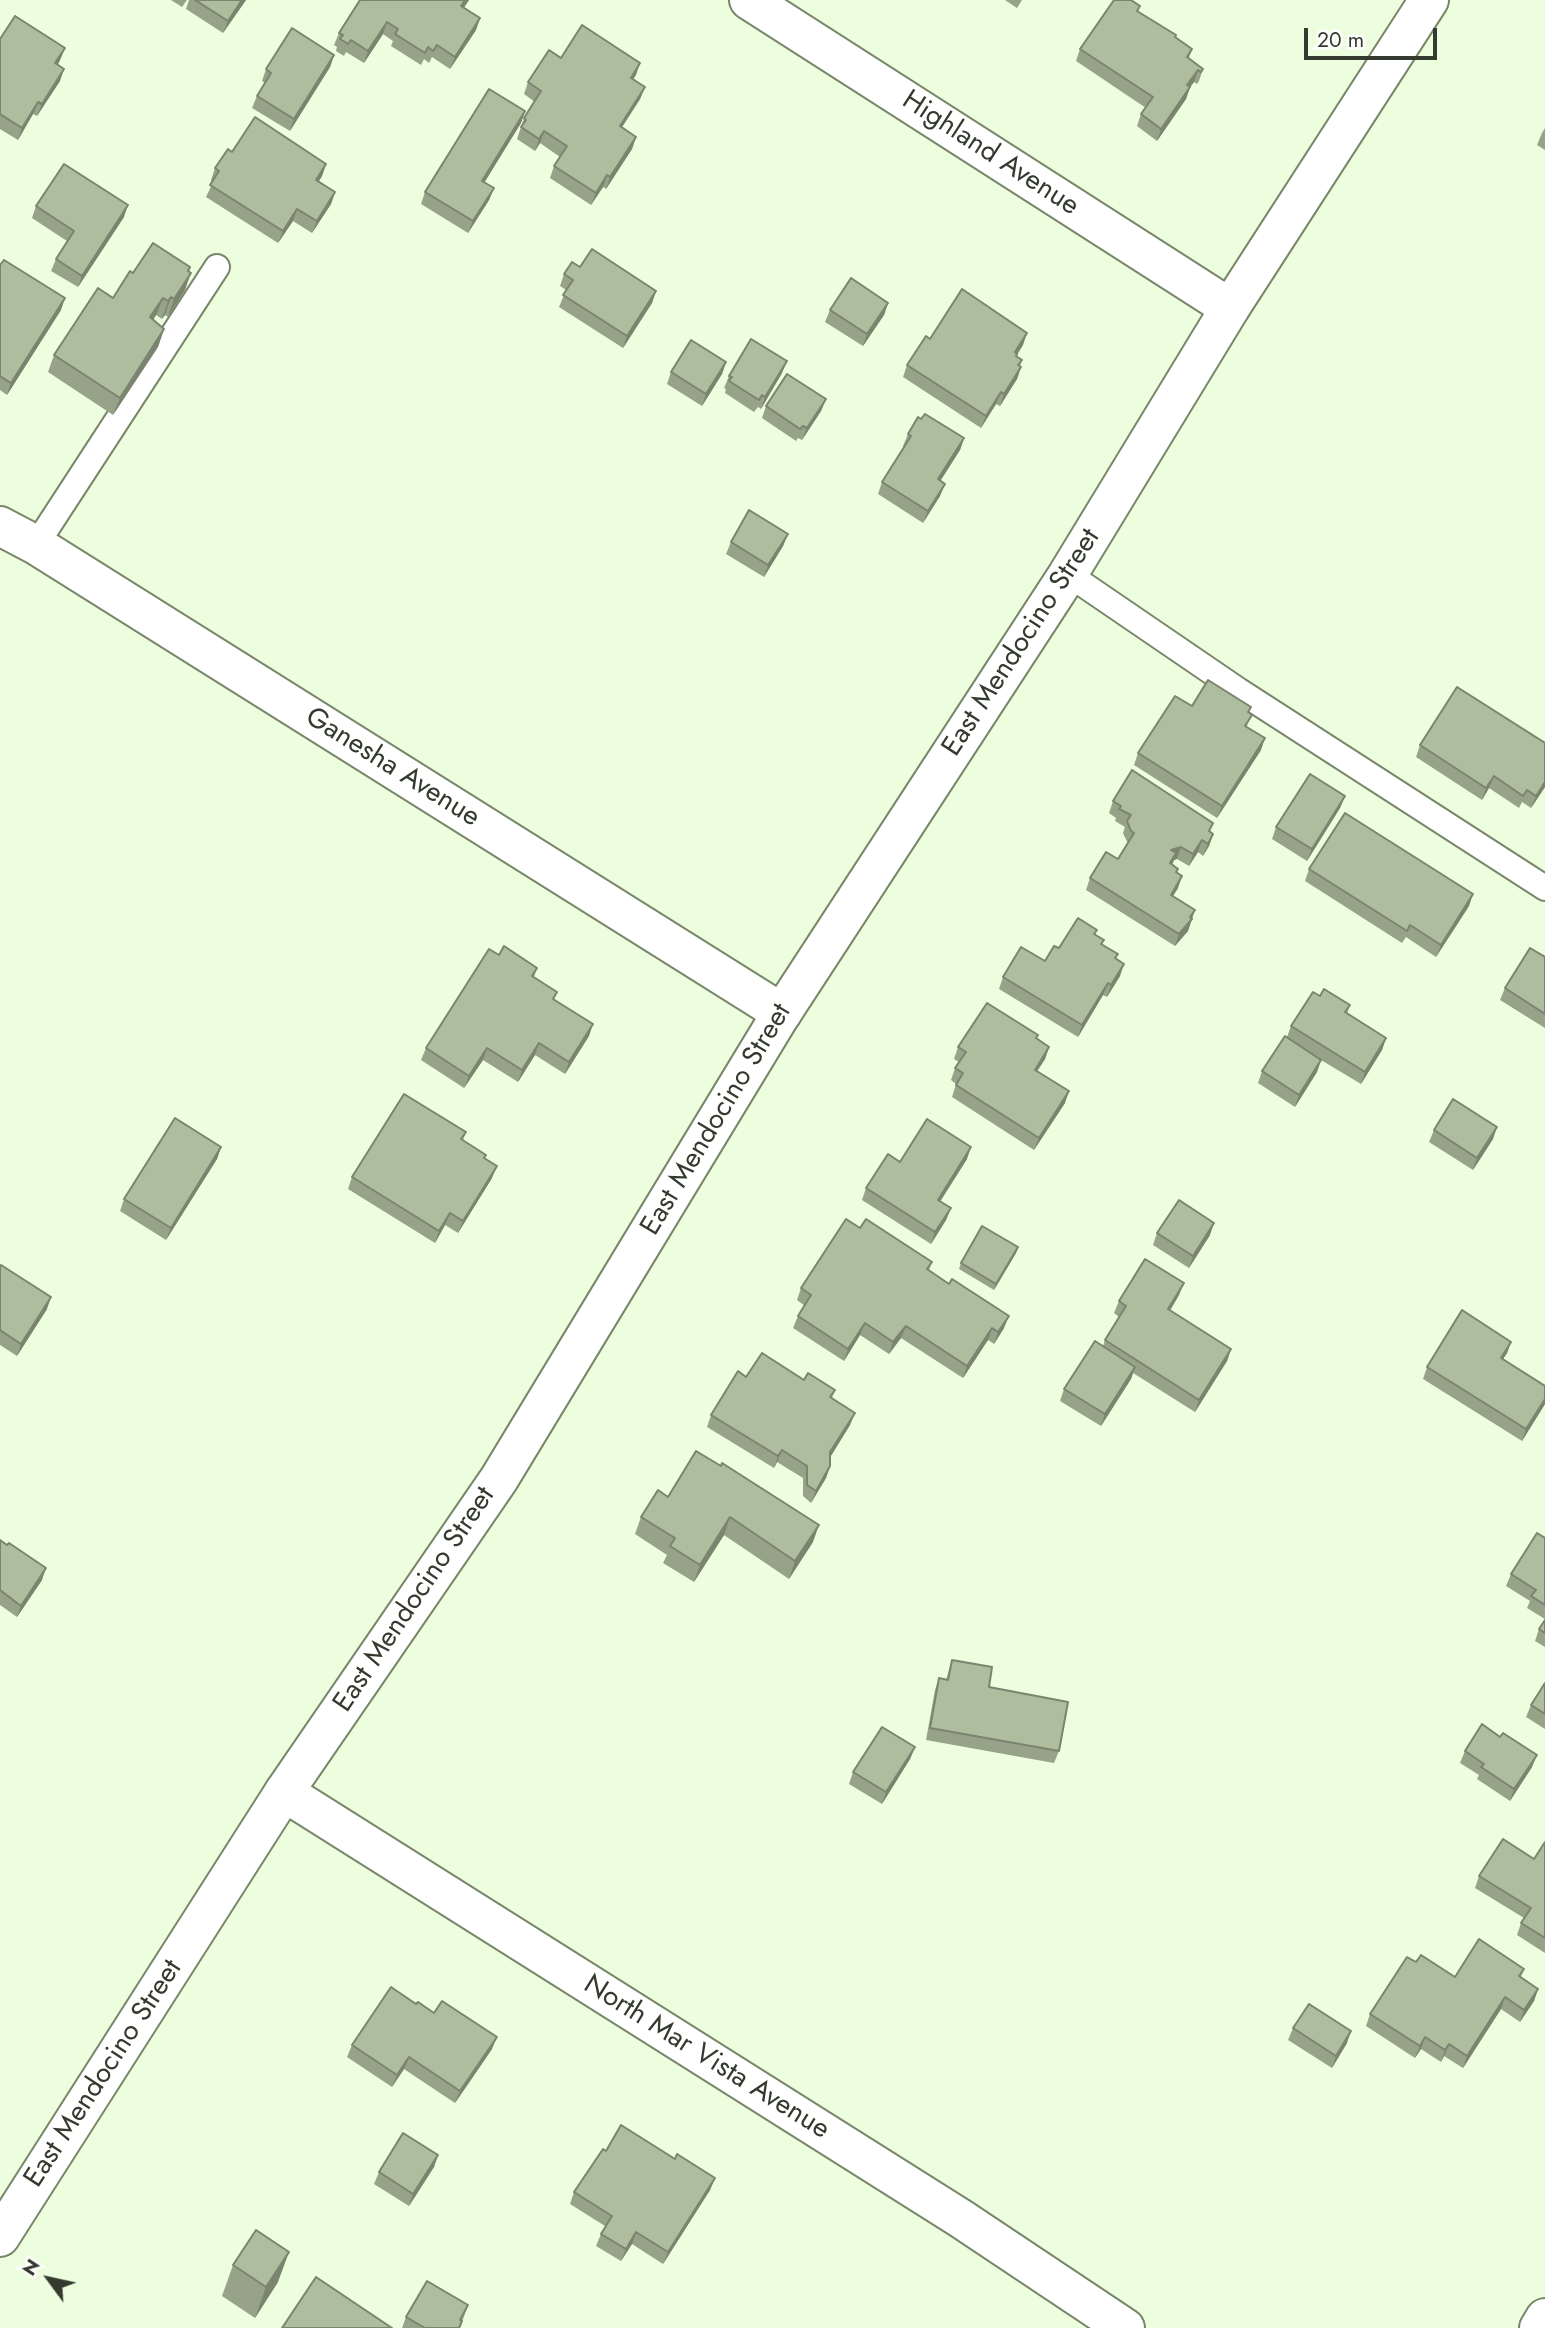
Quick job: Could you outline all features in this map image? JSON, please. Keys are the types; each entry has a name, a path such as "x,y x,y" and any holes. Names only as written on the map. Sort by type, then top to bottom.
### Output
{"street":[{"name":"Highland Avenue","path":"749,0 1230,308"},
{"name":"East Mendocino Street","path":"0,2237 284,1792 499,1479 782,1013 1068,574 1230,308 1429,0"},
{"name":"Ganesha Avenue","path":"0,526 36,545 782,1013"},
{"name":"North Mar Vista Avenue","path":"284,1792 960,2218 1125,2328"},
{"path":"1539,2328 1545,2318"}],"lane":[{"path":"36,545 217,267"},
{"path":"1068,574 1238,690 1545,888"}],"building":[{"path":"195,0 242,0 228,21"},
{"path":"360,0 465,0 461,6 480,18 455,57 437,45 433,51 428,47 425,53 395,34 398,29 387,22 368,51 351,40 348,44 340,39 343,35 339,33"},
{"path":"1114,0 1131,0 1140,6 1137,11 1176,35 1175,37 1192,49 1187,57 1203,69 1201,72 1198,70 1187,85 1190,87 1161,129 1141,114 1153,97 1080,49"},
{"path":"15,16 65,48 55,63 64,69 42,104 38,102 22,128 0,114 0,39"},
{"path":"582,25 640,63 631,78 645,87 620,126 636,137 596,193 554,166 567,146 544,131 539,139 521,127 541,91 528,82 549,50 561,58"},
{"path":"292,28 334,55 294,119 257,96 271,73 266,69"},
{"path":"489,89 525,111 482,181 494,188 473,221 425,192"},
{"path":"255,117 326,164 316,180 335,192 317,221 297,209 283,231 210,185 219,171 215,168 228,149 232,152"},
{"path":"64,164 128,205 82,276 56,259 74,231 36,206"},
{"path":"153,243 190,267 188,271 191,273 174,299 171,297 168,301 163,298 150,317 164,329 120,398 54,355 98,288 113,298 130,271 133,273"},
{"path":"592,249 656,291 627,336 563,295 573,280 564,274 572,262 580,267"},
{"path":"4,260 65,298 11,383 0,376 0,265"},
{"path":"851,278 888,303 867,334 830,310"},
{"path":"962,289 1027,333 1015,352 1022,360 1018,365 1021,367 986,416 907,365 926,336 930,339"},
{"path":"751,339 787,361 765,397 762,395 759,400 729,381 732,377 729,376"},
{"path":"691,340 726,362 706,394 671,372"},
{"path":"787,374 826,399 807,428 803,426 800,429 766,406"},
{"path":"925,414 964,438 938,479 945,484 928,511 882,482 911,436 908,434 918,417 921,419"},
{"path":"749,510 788,534 768,565 731,542"},
{"path":"1208,680 1251,707 1248,712 1252,715 1245,726 1265,738 1222,806 1138,753 1175,696 1192,706"},
{"path":"1457,687 1545,743 1545,782 1536,796 1527,790 1523,796 1494,776 1486,788 1420,745"},
{"path":"1132,770 1213,823 1209,831 1213,834 1208,844 1202,840 1193,854 1181,847 1171,850 1176,853 1170,863 1182,876 1171,895 1195,910 1190,917 1192,919 1179,934 1090,878 1106,852 1118,859 1134,833 1127,821 1131,815 1119,809 1121,806 1113,801"},
{"path":"1310,774 1345,796 1312,849 1276,827"},
{"path":"1345,813 1473,894 1441,945 1410,925 1407,931 1309,869"},
{"path":"1078,918 1097,930 1094,934 1104,940 1101,944 1118,954 1115,958 1124,964 1111,985 1108,983 1082,1025 1003,977 1021,947 1045,961 1054,946 1059,948"},
{"path":"504,946 537,968 532,976 557,992 553,999 593,1024 569,1062 539,1043 522,1070 487,1048 469,1076 426,1048 489,949 499,955"},
{"path":"1530,948 1545,957 1545,1014 1505,988"},
{"path":"1324,989 1350,1005 1345,1012 1386,1038 1365,1072 1291,1026 1313,992 1320,996"},
{"path":"987,1003 1038,1035 1036,1038 1049,1047 1035,1070 1069,1091 1039,1138 956,1085 963,1073 955,1068 966,1052 958,1047"},
{"path":"1285,1036 1321,1060 1299,1095 1262,1071"},
{"path":"404,1094 466,1132 461,1139 486,1155 484,1158 497,1166 463,1221 450,1213 439,1231 352,1177"},
{"path":"1453,1099 1497,1127 1477,1158 1434,1130"},
{"path":"175,1118 221,1147 171,1228 124,1199"},
{"path":"927,1119 971,1147 938,1200 951,1208 935,1232 866,1188 888,1154 900,1162"},
{"path":"1179,1200 1214,1223 1193,1256 1157,1233"},
{"path":"846,1219 860,1228 866,1219 932,1262 927,1269 949,1284 952,1279 1009,1316 998,1332 992,1328 967,1366 906,1326 893,1342 865,1323 848,1349 798,1316 811,1295 801,1288"},
{"path":"982,1226 1018,1247 996,1284 961,1263"},
{"path":"1145,1259 1184,1283 1168,1309 1231,1349 1199,1400 1105,1340 1126,1306 1119,1301"},
{"path":"1,1265 51,1297 21,1344 0,1330"},
{"path":"1462,1310 1511,1342 1501,1358 1545,1386 1545,1399 1526,1429 1427,1367"},
{"path":"1095,1341 1135,1367 1105,1414 1064,1389"},
{"path":"762,1353 804,1380 808,1373 835,1390 830,1397 855,1413 830,1452 830,1466 816,1491 807,1485 807,1466 782,1450 778,1456 711,1415 738,1371 746,1377"},
{"path":"696,1451 721,1466 722,1463 819,1525 795,1561 730,1517 700,1565 670,1546 675,1538 641,1517 658,1490 668,1497"},
{"path":"1537,1533 1545,1538 1545,1605 1531,1596 1536,1590 1511,1574"},
{"path":"0,1540 7,1545 9,1543 46,1568 21,1606 0,1590"},
{"path":"1545,1620 1545,1633 1539,1629"},
{"path":"952,1660 992,1667 989,1687 1068,1702 1059,1751 930,1728 939,1678 948,1680"},
{"path":"1545,1683 1545,1714 1531,1705"},
{"path":"1482,1724 1500,1737 1503,1733 1537,1755 1514,1789 1481,1767 1484,1764 1465,1751"},
{"path":"882,1727 915,1747 886,1792 853,1772"},
{"path":"1503,1839 1534,1859 1545,1842 1545,1938 1521,1923 1531,1908 1479,1876"},
{"path":"1479,1939 1524,1969 1519,1976 1538,1989 1524,2010 1505,1997 1467,2056 1449,2044 1445,2050 1425,2037 1420,2046 1370,2014 1407,1957 1416,1962 1421,1955 1455,1977"},
{"path":"391,1987 434,2013 442,2001 497,2037 460,2091 409,2057 397,2075 352,2045"},
{"path":"1309,2004 1351,2031 1336,2056 1293,2028"},
{"path":"621,2125 675,2159 677,2154 715,2178 668,2252 636,2232 626,2249 601,2234 612,2216 574,2192 603,2149 606,2151"},
{"path":"403,2133 438,2155 413,2194 379,2172"},
{"path":"256,2230 289,2252 266,2287 233,2265"},
{"path":"316,2277 392,2328 282,2328"},
{"path":"427,2281 468,2305 459,2328 425,2328 406,2317"}]}
